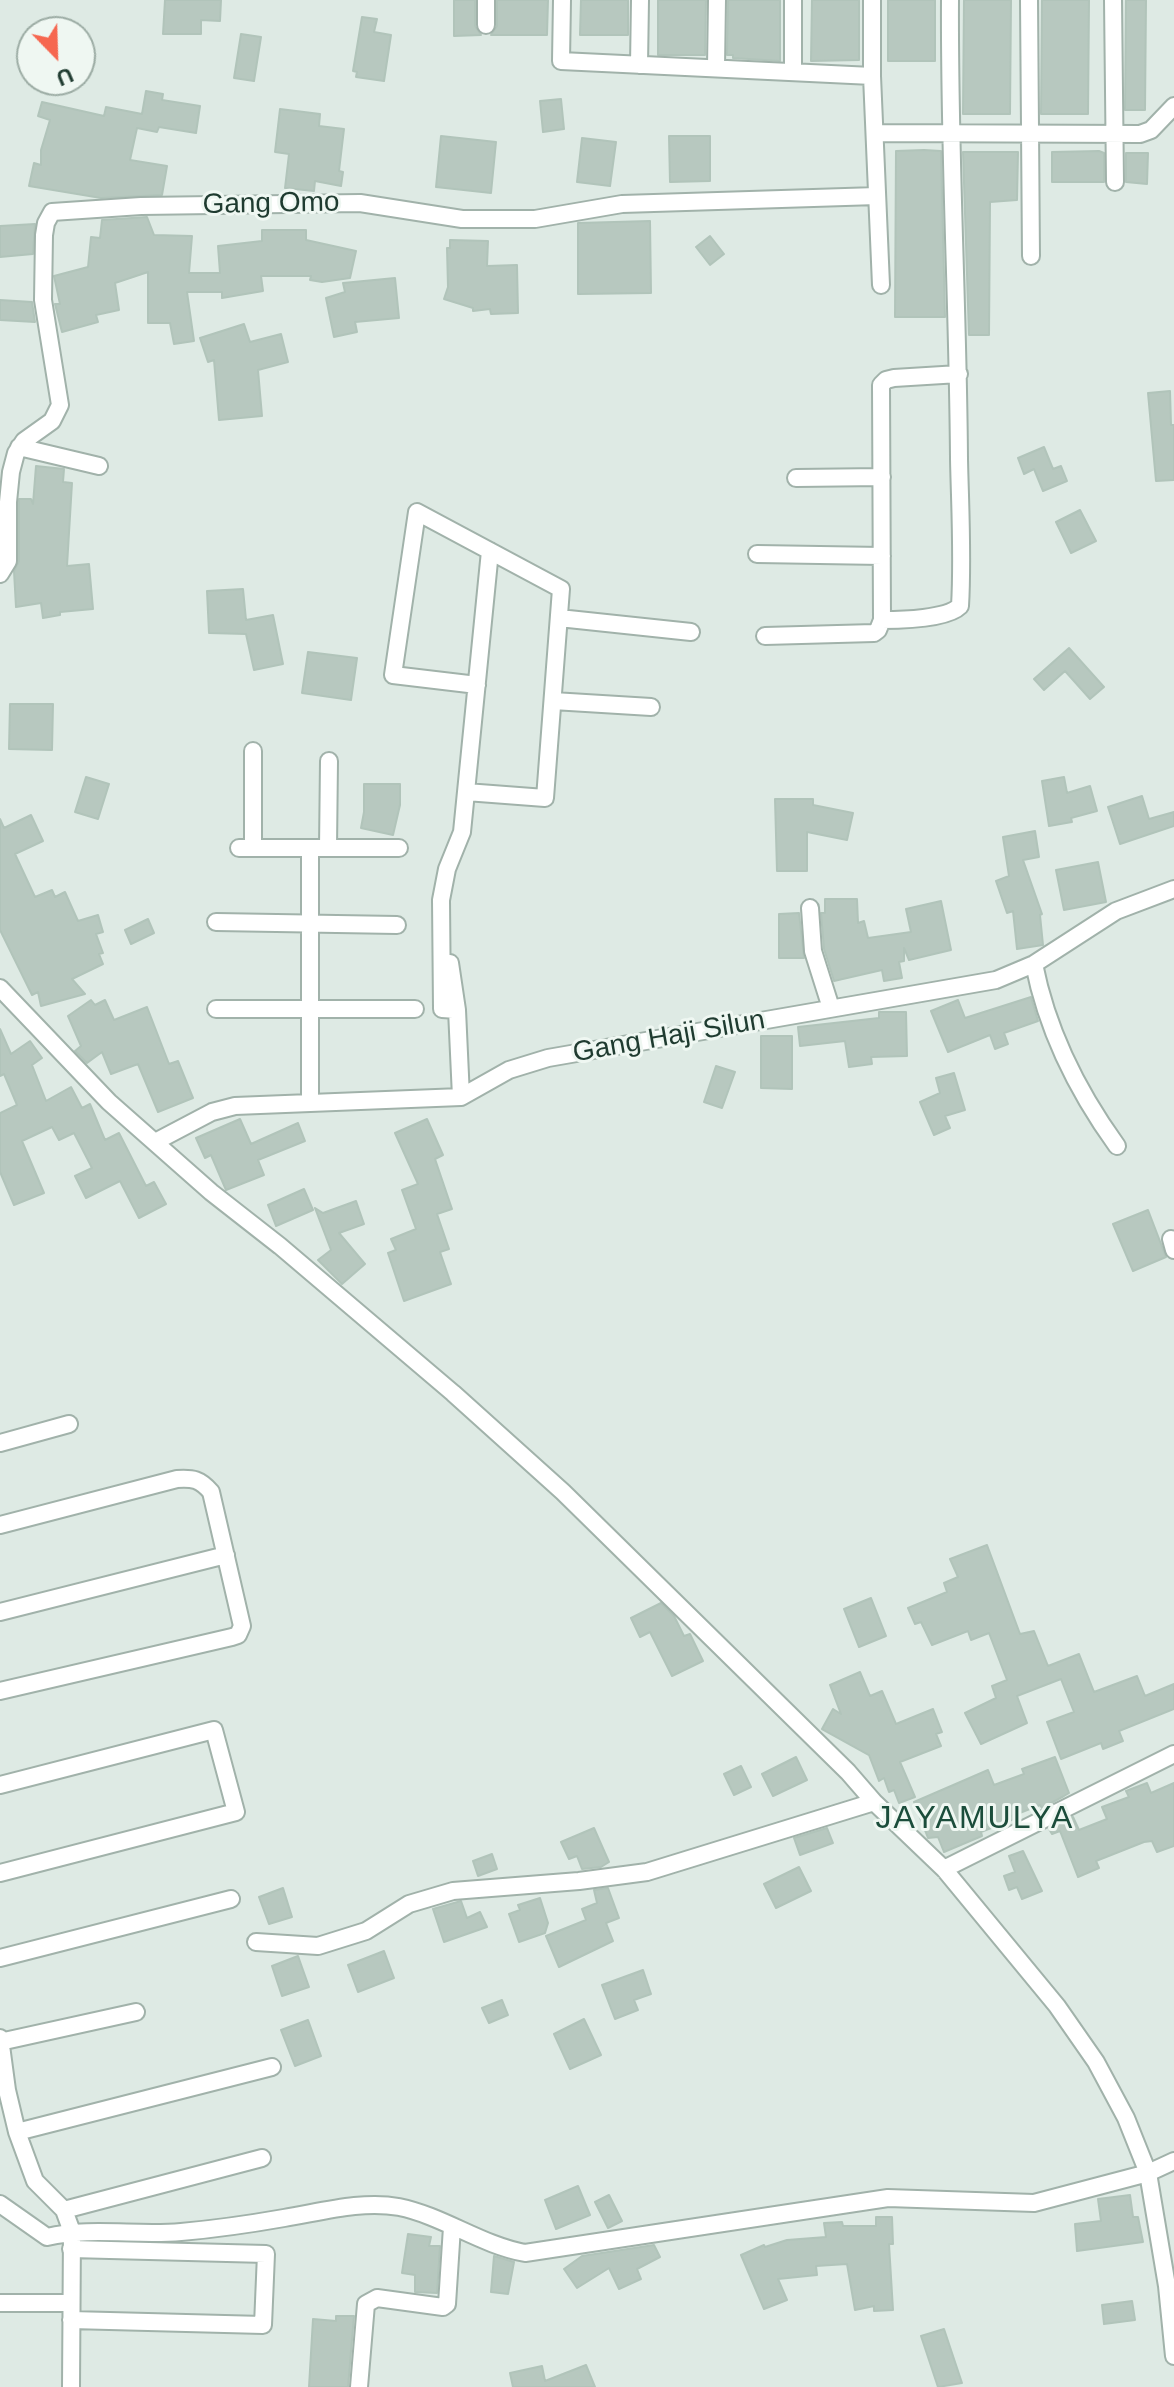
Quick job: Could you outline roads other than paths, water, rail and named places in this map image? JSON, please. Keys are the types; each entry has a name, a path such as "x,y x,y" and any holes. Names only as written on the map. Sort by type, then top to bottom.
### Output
{"street":[{"path":"486,0 486,25"},
{"path":"562,0 561,61 872,76"},
{"path":"639,65 640,0"},
{"path":"716,67 717,0"},
{"path":"793,0 793,71"},
{"path":"872,0 881,285"},
{"path":"882,620 927,617 953,611 960,606 959,374 949,133 950,0"},
{"path":"1029,0 1031,256"},
{"path":"1113,0 1112,133 1115,182"},
{"path":"875,133 1146,133 1174,106"},
{"name":"Gang Omo","path":"19,447 52,421 60,405 45,321 43,276 46,223 52,212 59,209 360,203 462,219 535,219 622,204 877,196"},
{"path":"765,636 874,633 878,630 882,620 880,391 883,382 894,378 959,374"},
{"path":"0,574 8,561 8,502 11,472 19,447 99,466"},
{"path":"796,478 882,477"},
{"path":"466,792 545,798 561,589 417,512 393,675 477,685"},
{"path":"461,1097 457,1010 441,900 447,869 462,832 490,551"},
{"path":"757,554 882,556"},
{"path":"559,618 691,632"},
{"path":"553,701 651,707"},
{"path":"253,751 246,848 399,848"},
{"path":"328,848 329,761"},
{"path":"310,848 310,1102"},
{"name":"Gang Haji Silun","path":"155,1142 223,1108 461,1097 509,1070 548,1058 996,980 1034,964 1116,911 1174,889"},
{"path":"810,908 813,951 831,1008"},
{"path":"216,922 397,925"},
{"path":"1034,964 1053,1030 1092,1111 1117,1146"},
{"path":"0,988 109,1102 211,1192 442,1383 563,1492 944,1869 1057,2006 1096,2062 1126,2118 1148,2173 1167,2286 1174,2356"},
{"path":"216,1009 415,1009"},
{"path":"0,1443 69,1424"},
{"path":"0,1525 177,1479 193,1478 203,1482 211,1492 242,1626 238,1635 0,1691"},
{"path":"0,1612 226,1555"},
{"path":"0,1785 214,1730 236,1812 0,1873"},
{"path":"944,1869 1174,1754"},
{"path":"256,1942 318,1946 366,1931 409,1904 453,1891 647,1872 874,1802"},
{"path":"0,1958 231,1899"},
{"path":"71,2387 72,2240 64,2210 35,2181 17,2132 0,2040 136,2012"},
{"path":"17,2132 272,2067"},
{"path":"64,2210 262,2158"},
{"path":"72,2240 178,2232 376,2206 398,2207 506,2250 544,2252 888,2198 1034,2203 1148,2173 1174,2161"},
{"path":"0,2204 47,2237 266,2254 263,2325 71,2312 0,2303"},
{"path":"359,2387 366,2304 377,2298 443,2307 447,2304 452,2227"}],"district":[{"name":"JAYAMULYA","path":"975,1819"}]}
